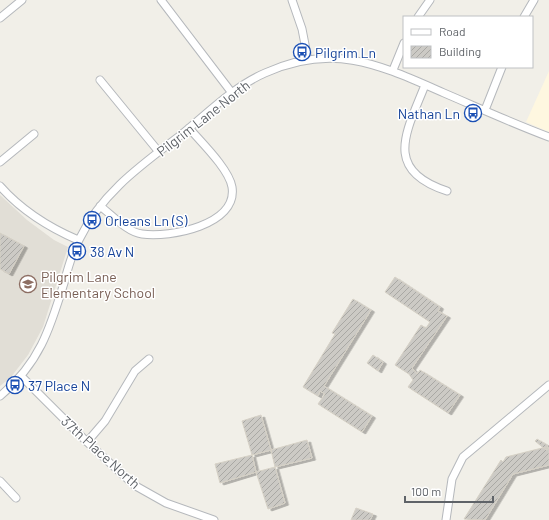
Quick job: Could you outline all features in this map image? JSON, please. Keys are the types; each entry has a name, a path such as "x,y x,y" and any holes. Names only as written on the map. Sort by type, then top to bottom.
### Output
{"street":[{"path":"0,18 22,0"},
{"path":"161,0 209,60 232,93"},
{"path":"292,0 302,29 308,60"},
{"path":"419,16 430,0"},
{"path":"525,16 534,0"},
{"path":"393,70 403,45"},
{"name":"Pilgrim Lane North","path":"0,396 21,376 38,353 47,336 78,240 100,206 126,179 159,152 232,93 264,73 281,66 308,60 338,58 357,60 393,70 549,137"},
{"path":"484,110 502,68"},
{"path":"100,80 159,152"},
{"path":"425,85 405,138 406,158 410,168 423,182 447,191"},
{"path":"100,206 126,227 142,234 187,231 199,227 226,209 232,195 230,180 189,128"},
{"path":"0,162 34,134"},
{"path":"0,186 19,205 34,216 50,227 78,240"},
{"path":"86,442 105,421 135,371 149,359"},
{"name":"37th Place North","path":"21,376 86,442 134,485 166,503 214,520"},
{"path":"446,520 452,479 463,457 549,384"},
{"path":"0,481 16,498"}],"shaded area":[{"path":"549,71 549,132 526,122"},
{"name":"Pilgrim Lane Elementary School","path":"0,195 27,220 54,240 68,247 43,327 28,355 11,377 0,386"}],"building":[{"path":"0,233 24,246 9,274 0,269"},
{"path":"395,277 440,307 438,311 447,316 412,368 417,374 420,370 460,395 448,413 408,387 413,380 409,374 395,365 421,325 426,328 430,322 385,292"},
{"path":"353,299 371,310 324,386 372,416 362,432 318,404 325,394 320,391 318,396 303,387 335,334 332,333"},
{"path":"373,355 383,362 378,371 367,363"},
{"path":"261,415 271,450 252,455 242,421"},
{"path":"537,439 547,445 548,449 546,450 535,441"},
{"path":"307,440 312,458 275,467 271,450"},
{"path":"546,447 546,450 549,448 549,465 513,474 485,520 464,519 501,460 503,462 506,457"},
{"path":"252,455 256,472 220,483 215,464"},
{"path":"275,467 285,503 268,509 256,472"},
{"path":"356,508 373,514 370,520 351,520"}],"place":[{"name":"Pilgrim Ln","path":"302,52"},
{"name":"Nathan Ln","path":"473,113"},
{"name":"Orleans Ln (S)","path":"92,220"},
{"name":"38 Av N","path":"77,251"},
{"name":"Pilgrim Lane Elementary School","path":"28,284"},
{"name":"37 Place N","path":"15,385"}]}
